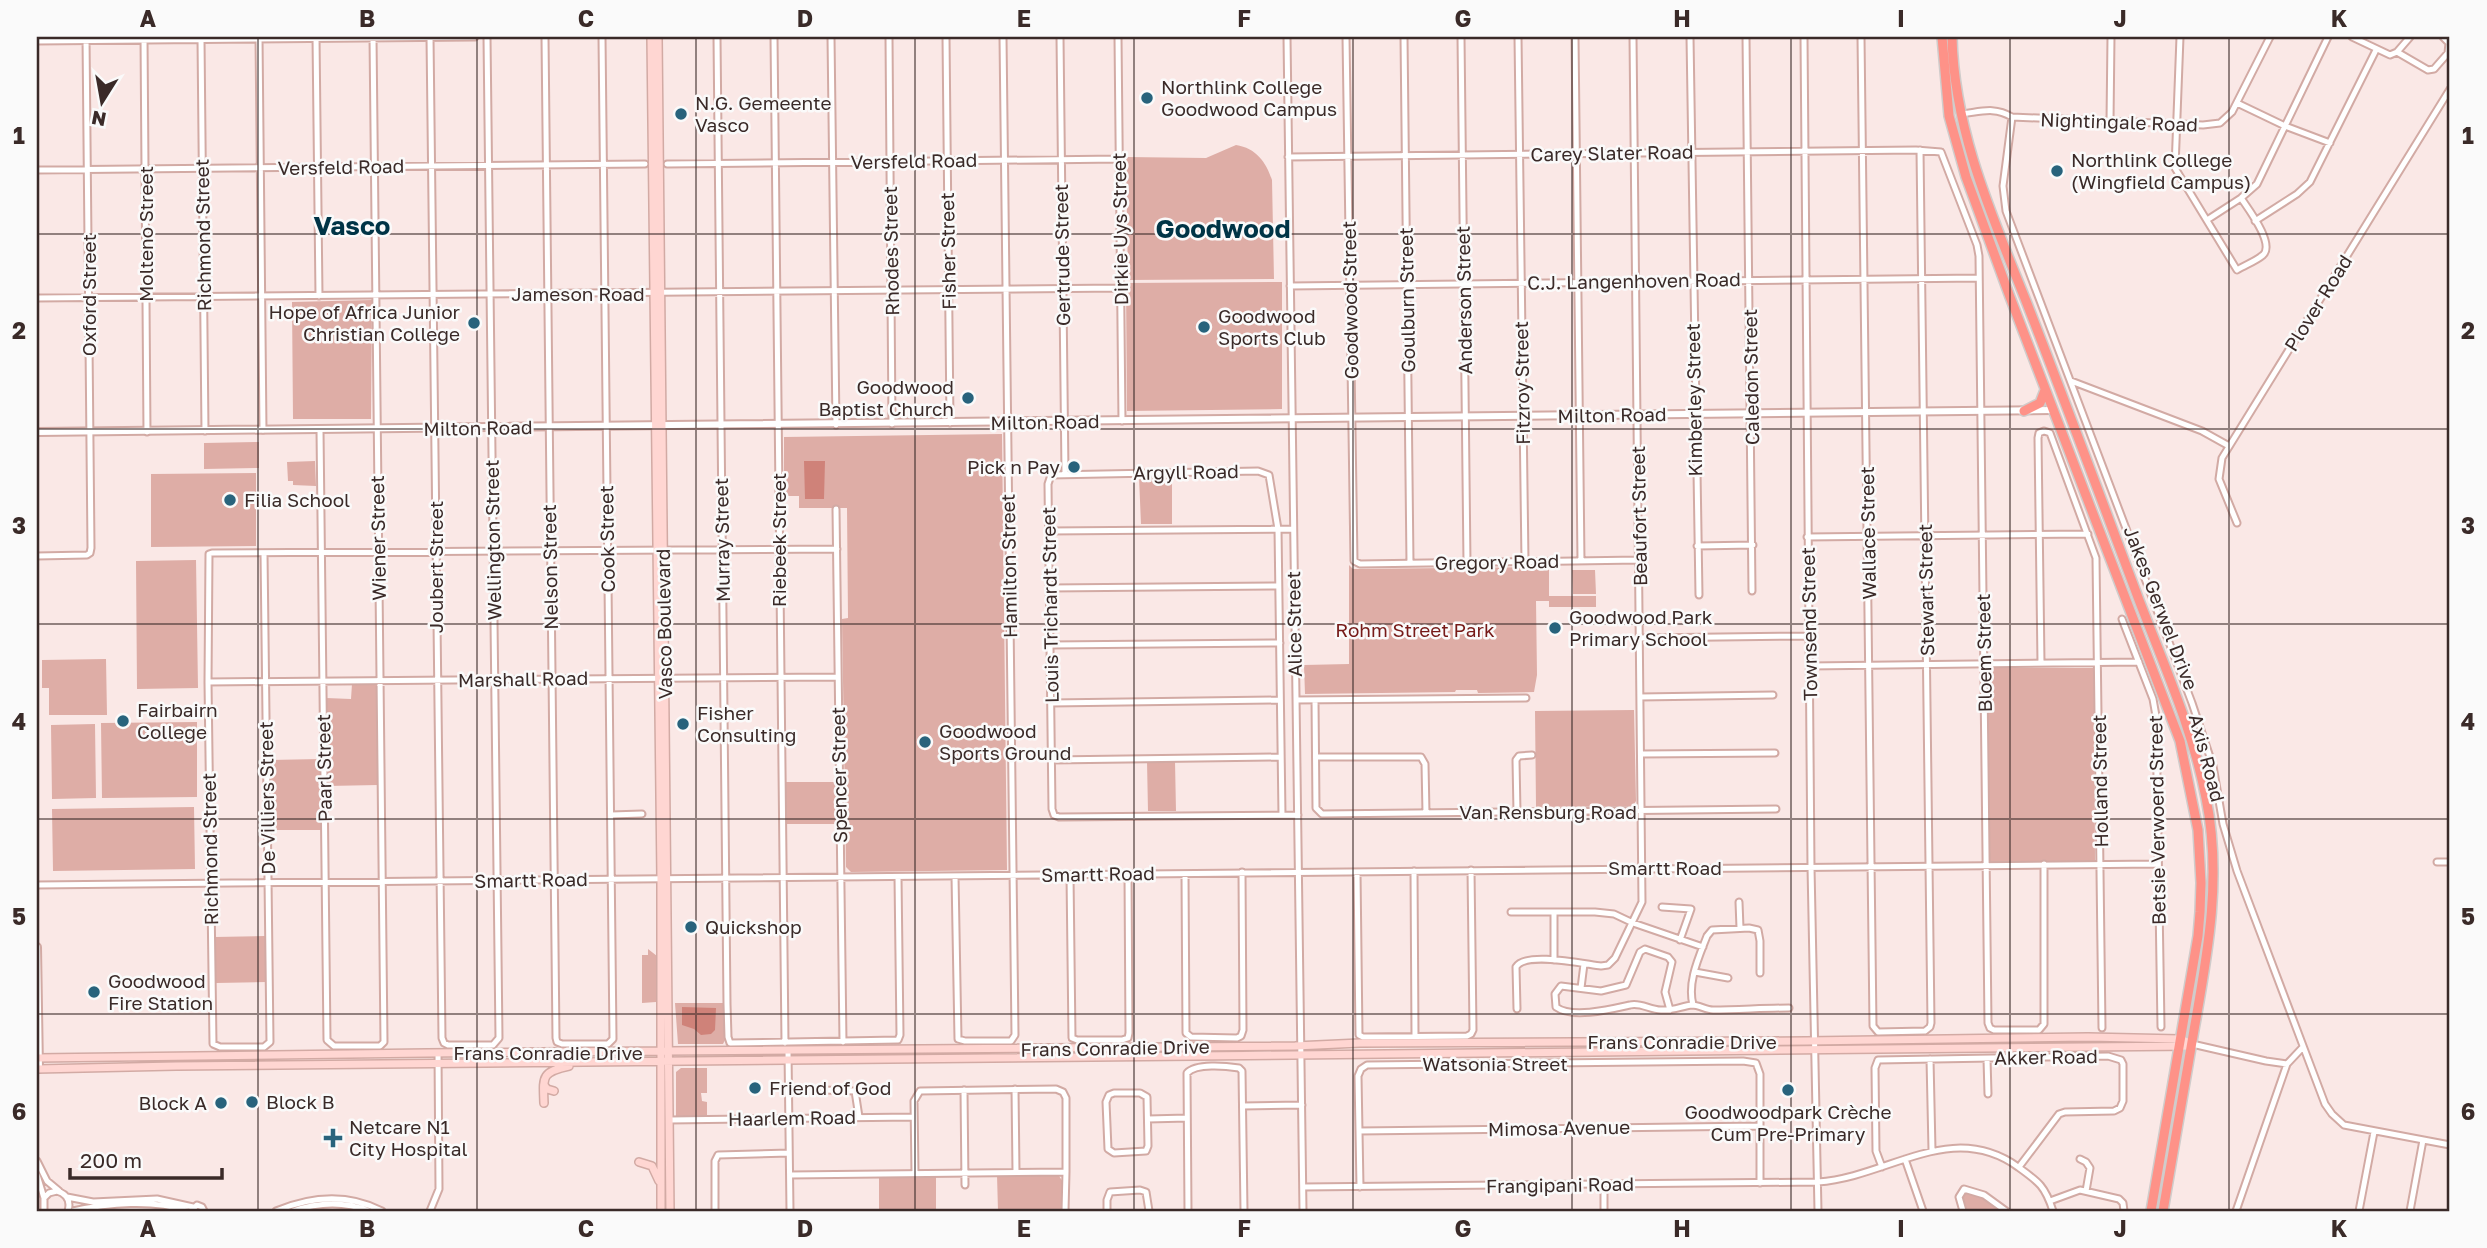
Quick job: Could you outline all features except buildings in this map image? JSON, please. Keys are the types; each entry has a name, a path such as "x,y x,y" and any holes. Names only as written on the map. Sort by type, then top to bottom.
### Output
{"highway":[{"name":"Jakes Gerwel Drive","path":"1942,37 1946,99 1957,146 1980,216 2180,741 2194,799 2200,856 2198,936 2151,1211"},
{"name":"Jakes Gerwel Drive","path":"1952,37 1961,114 1987,204 2192,738 2207,799 2214,856 2207,957 2194,1045 2163,1211"},
{"path":"1946,99 1952,108 1961,114 1959,129 1980,200 1980,216"},
{"path":"2027,303 2028,320 2057,399 2053,410 2064,415 2080,457 2089,467"},
{"path":"2024,411 2040,403 2045,390"}],"main road":[{"name":"Vasco Boulevard","path":"651,37 657,293"},
{"name":"Vasco Boulevard","path":"657,37 658,426 669,1052 665,1062 661,1211"},
{"name":"Vasco Boulevard","path":"664,879 660,1052 665,1062 670,1120 670,1211"},
{"name":"Frans Conradie Drive","path":"37,1071 439,1063 665,1062 787,1052 1374,1043 2088,1037 2194,1045"},
{"name":"Frans Conradie Drive","path":"38,1058 660,1052 1301,1055 1815,1051 2180,1044"},
{"path":"544,1103 545,1075 551,1070 586,1062"},
{"path":"543,1084 554,1091"},
{"path":"639,1162 653,1167 661,1188"}],"street":[{"name":"Wiener Street","path":"373,37 384,1038"},
{"name":"Joubert Street","path":"430,37 442,1040 448,1045 497,1043"},
{"path":"37,41 475,37"},
{"name":"Wellington Street","path":"487,37 497,1043"},
{"name":"Nelson Street","path":"545,37 556,1040 562,1044 612,1042"},
{"name":"Cook Street","path":"602,37 612,1042"},
{"name":"Murray Street","path":"717,37 728,1037 730,1043 787,1052"},
{"name":"Riebeek Street","path":"774,37 780,677 790,1211"},
{"path":"831,37 836,425"},
{"name":"Rhodes Street","path":"889,37 892,424"},
{"name":"Fisher Street","path":"946,37 950,423"},
{"name":"Hamilton Street","path":"954,876 957,1037 959,1040 1011,1041 1014,1037 1013,875 1003,37"},
{"name":"Gertrude Street","path":"1060,37 1065,474"},
{"name":"Dirkie Uys Street","path":"1118,37 1122,421"},
{"name":"Alice Street","path":"1287,37 1303,1211"},
{"name":"Goodwood Street","path":"1346,37 1355,562"},
{"name":"Goulburn Street","path":"1404,37 1410,563"},
{"name":"Anderson Street","path":"1461,37 1467,562"},
{"name":"Fitzroy Street","path":"1518,37 1525,562"},
{"path":"1575,37 1581,561"},
{"name":"Beaufort Street","path":"1584,964 1610,964 1642,902 1633,37"},
{"name":"Kimberley Street","path":"1690,37 1699,595"},
{"name":"Caledon Street","path":"1746,37 1752,591"},
{"name":"Townsend Street","path":"1804,37 1811,867 1818,1211"},
{"name":"Wallace Street","path":"1861,37 1874,1030 1928,1029"},
{"path":"2110,121 2111,37"},
{"path":"2180,37 2175,168 2237,270 2266,252 2265,239 2242,198"},
{"name":"Nightingale Road","path":"1961,114 1992,109 2012,117 2203,125 2220,123 2237,103 2270,37"},
{"path":"2207,220 2242,198 2257,184 2328,37"},
{"path":"2352,37 2387,55 2395,53 2410,37"},
{"path":"2395,53 2428,70 2434,69 2449,50 2449,43 2443,37"},
{"name":"Molteno Street","path":"144,38 147,432"},
{"path":"258,38 263,430"},
{"path":"316,38 319,296"},
{"name":"Oxford Street","path":"37,556 90,553 86,39"},
{"name":"Richmond Street","path":"201,39 205,431"},
{"path":"2255,221 2304,189 2315,174 2376,50"},
{"name":"Plover Road","path":"2237,523 2219,479 2222,458 2450,89"},
{"path":"2237,103 2284,126 2330,143"},
{"name":"Axis Road","path":"2012,117 2003,186 2006,211 2192,703 2213,766 2236,871 2303,1048 2332,1114 2344,1125 2450,1145"},
{"name":"Stewart Street","path":"1920,150 1930,866 1931,1023 1928,1029"},
{"name":"Carey Slater Road","path":"1287,157 1936,150"},
{"name":"Bloem Street","path":"1936,150 1942,154 1977,245 1990,1028 1997,1031 2039,1030 2044,1024 2044,864"},
{"name":"Versfeld Road","path":"667,164 1119,159"},
{"name":"Versfeld Road","path":"37,170 645,164"},
{"name":"C.J. Langenhoven Road","path":"1290,286 1979,278"},
{"name":"Jameson Road","path":"37,298 1120,288"},
{"path":"2071,381 2202,431 2229,446"},
{"name":"Milton Road","path":"37,432 2053,410"},
{"name":"Paarl Street","path":"320,430 328,1042 334,1046 380,1046 384,1044 384,1038"},
{"path":"1808,537 1982,536 2040,535 2088,534 2050,433 2041,432 2038,438 2040,535 2041,663"},
{"name":"Argyll Road","path":"1049,477 1055,473 1264,471 1271,479 1278,529"},
{"name":"Louis Trichardt Street","path":"1049,477 1052,809 1056,817 1282,815"},
{"name":"Spencer Street","path":"836,509 843,1042"},
{"name":"Alice Street","path":"1278,529 1282,815"},
{"path":"1049,531 1293,529"},
{"name":"Holland Street","path":"2088,534 2096,558 2099,663 2102,1028"},
{"path":"1697,546 1753,545"},
{"path":"264,553 837,549"},
{"name":"Richmond Street","path":"264,553 209,554 208,682 213,1044 220,1047 264,1047 270,1044"},
{"name":"De Villiers Street","path":"264,553 270,1044"},
{"name":"Gregory Road","path":"1355,562 1639,561"},
{"path":"1049,588 1278,586"},
{"name":"Betsie Verwoerd Street","path":"2122,619 2153,699 2156,716 2161,1027"},
{"path":"1640,638 1809,636"},
{"path":"1050,646 1280,643"},
{"path":"1809,666 2138,662"},
{"name":"Marshall Road","path":"208,682 837,677"},
{"path":"1640,696 1773,695"},
{"path":"1296,700 1526,698"},
{"path":"1051,703 1280,700"},
{"name":"Alice Street","path":"1315,700 1316,808 1320,814"},
{"path":"1641,754 1775,753"},
{"path":"1517,812 1516,758 1532,755"},
{"path":"1315,757 1414,756 1424,759 1426,813"},
{"path":"1052,760 1281,757"},
{"name":"Van Rensburg Road","path":"1320,814 1776,809"},
{"path":"611,815 642,814"},
{"path":"1282,815 1298,815"},
{"path":"2437,862 2450,862"},
{"name":"Smartt Road","path":"37,885 2158,864"},
{"path":"1357,872 1359,1033 1363,1037 1467,1036 1471,1034 1471,870"},
{"path":"1414,871 1415,1035"},
{"path":"1185,874 1186,1033 1191,1037 1237,1038 1242,1033 1242,872"},
{"path":"1070,874 1071,1033 1074,1039 1122,1040 1129,1035 1128,874"},
{"path":"787,1052 843,1042 898,1040 898,877"},
{"path":"1739,902 1740,928"},
{"path":"1662,907 1691,909 1680,940"},
{"path":"1511,912 1612,914 1703,947"},
{"path":"1554,912 1554,960"},
{"path":"1693,1005 1691,993 1695,972 1707,936 1712,930 1740,928 1755,929 1760,933 1760,973"},
{"path":"37,947 37,1071"},
{"path":"1670,1010 1665,992 1672,962 1668,957 1649,950 1641,950 1626,985 1604,990 1558,988 1555,994 1556,1007 1567,1011 1605,1010 1633,1004 1653,1010 1670,1010 1693,1005 1711,1010 1789,1008"},
{"path":"1517,1009 1517,964 1523,960 1584,964 1581,988"},
{"path":"1695,972 1728,978"},
{"path":"2194,1045 2266,1062 2287,1064"},
{"path":"2236,1211 2287,1064 2303,1048"},
{"path":"429,1210 437,1196 439,1182 438,1053"},
{"name":"Akker Road","path":"1882,1167 1876,1151 1877,1062 1882,1059 2119,1058 2123,1064 2123,1101 2120,1108 2114,1111 2059,1114 2019,1167"},
{"path":"1930,1059 1931,1150"},
{"path":"1987,1059 1988,1094"},
{"name":"Watsonia Street","path":"1359,1130 1358,1076 1361,1069 1371,1065 1743,1061 1756,1063 1760,1074 1760,1126"},
{"path":"1188,1211 1188,1070 1193,1068 1241,1069 1244,1211"},
{"path":"1015,1089 1016,1172"},
{"path":"915,1173 914,1098 920,1091 1056,1089 1065,1094 1065,1211"},
{"path":"823,1090 855,1091 859,1117"},
{"path":"964,1090 965,1185"},
{"path":"1145,1094 1148,1119 1146,1151 1114,1153 1108,1149 1106,1101 1109,1095 1145,1094"},
{"path":"1242,1106 1302,1105"},
{"name":"Haarlem Road","path":"670,1120 914,1117"},
{"path":"1148,1119 1187,1118"},
{"path":"1760,1126 1760,1183"},
{"name":"Mimosa Avenue","path":"1359,1130 1760,1126"},
{"path":"1359,1130 1360,1187"},
{"path":"2359,1211 2374,1132"},
{"path":"2410,1211 2423,1140"},
{"name":"Frangipani Road","path":"1303,1187 1818,1182 1844,1179 1931,1150 1972,1147 2000,1154 2019,1167 2043,1185 2050,1201"},
{"path":"715,1211 715,1161 718,1154 789,1153"},
{"path":"1905,1159 1923,1211"},
{"path":"2080,1159 2088,1163 2090,1168 2086,1191"},
{"path":"37,1161 47,1181 67,1197 93,1202 157,1199 190,1210"},
{"path":"790,1175 1066,1172"},
{"path":"37,1175 44,1211"},
{"path":"1604,1184 1604,1211"},
{"path":"1963,1211 1959,1197 1964,1189 1984,1195 2006,1211"},
{"path":"1107,1211 1110,1192 1140,1190 1148,1196 1149,1211"},
{"path":"2053,1211 2050,1201 2075,1191 2086,1191 2119,1199 2123,1203 2124,1211"},
{"path":"41,1200 53,1192 60,1192"},
{"path":"67,1197 68,1211"},
{"path":"276,1211 306,1200 327,1198 356,1201 382,1211"},
{"path":"293,1211 334,1203 369,1211"},
{"path":"74,1211 138,1205 190,1210 200,1206 204,1211"}],"green space":[{"path":"1236,145 1255,153 1267,167 1272,180 1274,279 1128,280 1126,157 1206,158"},
{"name":"Goodwood Sports Club","path":"1282,282 1282,409 1127,411 1126,283"},
{"path":"372,300 371,419 293,419 292,302"},
{"name":"Goodwood Sports Ground","path":"1002,434 1007,870 851,872 846,867 842,619 848,618 847,508 799,508 799,496 784,496 784,437"},
{"path":"259,442 259,468 204,469 204,443"},
{"path":"315,461 316,486 293,485 293,481 288,481 287,462"},
{"path":"256,473 256,546 151,547 151,474"},
{"path":"1172,476 1172,524 1141,524 1139,477"},
{"path":"196,560 198,688 137,689 136,561"},
{"name":"Rohm Street Park","path":"1349,565 1353,569 1549,567 1549,596 1596,596 1596,607 1549,607 1549,601 1536,601 1537,675 1534,692 1478,693 1477,690 1456,690 1305,694 1304,665 1349,664"},
{"path":"1572,570 1595,570 1596,594 1573,594"},
{"path":"106,659 107,715 49,715 49,688 42,688 42,660"},
{"path":"1990,668 2094,668 2095,861 1990,862 1987,673"},
{"path":"352,684 377,685 378,785 327,786 326,698 351,699"},
{"path":"1634,710 1636,801 1633,806 1536,807 1535,711"},
{"path":"197,722 197,797 102,798 101,723"},
{"path":"95,724 96,798 52,799 51,725"},
{"path":"320,759 321,830 271,830 270,760"},
{"path":"1147,761 1175,761 1176,811 1148,811"},
{"path":"786,782 837,782 836,824 786,824"},
{"path":"194,807 195,869 53,871 52,809"},
{"path":"265,936 266,982 216,983 215,937"},
{"path":"648,949 657,956 656,1002 642,1003 642,955 648,955"},
{"path":"675,1003 725,1003 726,1038 723,1044 678,1044"},
{"path":"681,1068 707,1068 707,1093 701,1093 702,1101 707,1102 707,1119 676,1118 676,1072"},
{"path":"1055,1174 1063,1182 1063,1211 998,1211 997,1175"},
{"path":"936,1175 936,1211 879,1211 879,1176"},
{"path":"1965,1192 1981,1196 2003,1211 1965,1211 1961,1195"}],"shaded area":[{"path":"804,461 825,461 824,499 805,499"},
{"path":"682,1007 716,1008 715,1030 711,1034 701,1035 682,1025"}],"place":[{"name":"Northlink College Goodwood Campus","path":"1147,98"},
{"name":"N.G. Gemeente Vasco","path":"681,114"},
{"name":"Northlink College (Wingfield Campus)","path":"2057,171"},
{"name":"Hope of Africa Junior Christian College","path":"474,323"},
{"name":"Goodwood Sports Club","path":"1204,327"},
{"name":"Goodwood Baptist Church","path":"968,398"},
{"name":"Pick n Pay","path":"1074,467"},
{"name":"Filia School","path":"230,500"},
{"name":"Goodwood Park Primary School","path":"1555,628"},
{"name":"Fairbairn College","path":"123,721"},
{"name":"Fisher Consulting","path":"683,724"},
{"name":"Goodwood Sports Ground","path":"925,742"},
{"name":"Quickshop","path":"691,927"},
{"name":"Goodwood Fire Station","path":"94,992"},
{"name":"Friend of God","path":"755,1088"},
{"name":"Goodwoodpark Crèche Cum Pre-Primary","path":"1788,1090"},
{"name":"Block B","path":"252,1102"},
{"name":"Block A","path":"221,1103"},
{"name":"Netcare N1 City Hospital","path":"333,1138"}],"district":[{"name":"Vasco","path":"352,226"},
{"name":"Goodwood","path":"1223,229"}]}
